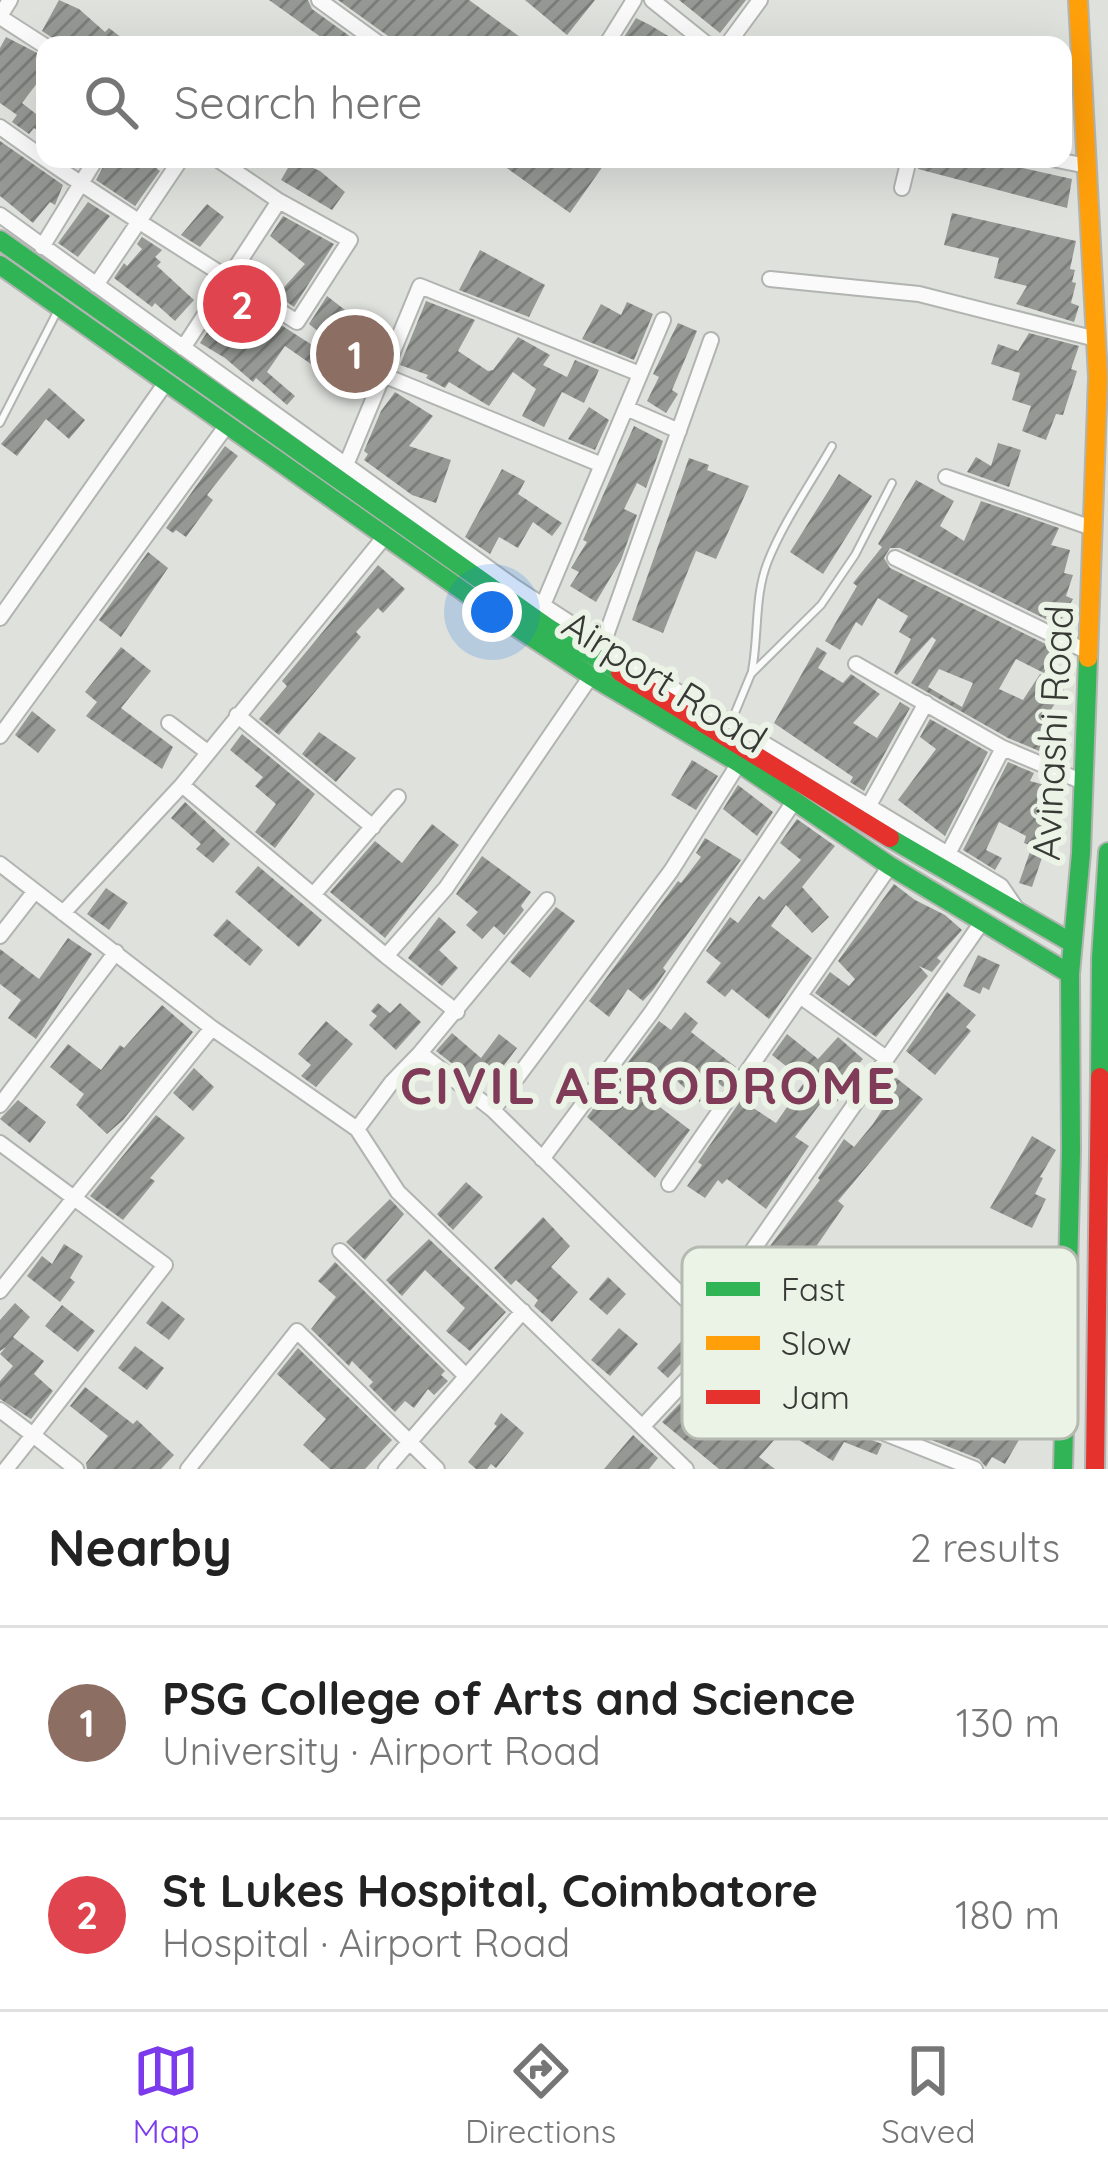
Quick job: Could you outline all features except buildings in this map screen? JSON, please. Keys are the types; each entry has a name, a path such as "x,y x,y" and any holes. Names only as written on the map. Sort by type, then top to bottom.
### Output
{"street":[{"path":"10,0 0,17 36,40"},
{"path":"319,0 369,36"},
{"path":"612,36 634,0"},
{"path":"652,0 697,36"},
{"path":"734,36 760,0"},
{"name":"Avinashi Road","path":"1069,1247 1070,974 1090,653 1098,377 1078,0"},
{"path":"0,128 36,153"},
{"path":"1072,163 1087,166"},
{"path":"58,168 297,322 350,240 230,168"},
{"path":"42,247 91,168"},
{"path":"95,285 175,168"},
{"path":"902,188 907,168"},
{"path":"183,348 279,201"},
{"path":"0,215 543,604 730,724 1000,886 1018,913"},
{"name":"Airport Road","path":"0,240 550,629 1105,962"},
{"name":"Airport Road","path":"0,265 591,676 739,763 890,866 1105,998"},
{"path":"770,279 919,294 1096,339"},
{"path":"346,465 420,286 640,374"},
{"path":"543,604 663,320"},
{"path":"603,644 711,340"},
{"path":"383,375 602,465"},
{"path":"0,618 167,381"},
{"path":"626,408 679,431"},
{"path":"0,736 227,425"},
{"path":"946,477 1092,528"},
{"path":"63,913 182,784 386,536"},
{"path":"895,558 1090,653"},
{"path":"856,664 1003,748 1083,782"},
{"path":"386,956 446,888 591,676"},
{"path":"868,807 926,704"},
{"path":"237,715 373,826"},
{"path":"170,723 206,751"},
{"path":"948,854 1003,748"},
{"path":"493,1110 657,890 739,763"},
{"path":"182,784 457,1012"},
{"path":"313,895 398,797"},
{"path":"542,1159 651,1013 793,803"},
{"name":"Avinashi Road","path":"1096,1469 1108,852"},
{"path":"0,864 212,1028 357,1129 398,1192 686,1469"},
{"path":"669,1184 890,866"},
{"path":"0,936 35,891"},
{"path":"357,1129 548,900"},
{"path":"754,1247 982,922"},
{"path":"0,1105 116,952"},
{"path":"800,996 886,1058"},
{"path":"0,1291 212,1028"},
{"path":"420,1052 493,1110 682,1296"},
{"path":"0,1143 165,1264 6,1469"},
{"path":"340,1251 465,1375"},
{"path":"386,1469 523,1311"},
{"path":"188,1469 297,1331 437,1469"},
{"path":"643,1426 682,1384"},
{"path":"0,1410 76,1469"},
{"path":"899,1439 975,1469"},
{"name":"Avinashi Road","path":"1063,1469 1064,1439"}],"lane":[{"path":"0,423 69,288"},
{"path":"730,724 751,674 768,560 832,446"},
{"path":"751,674 821,605 855,555 892,483"}],"traffic: fast":[{"path":"0,240 550,629 620,672"},
{"path":"0,265 493,612 739,763 890,866 1070,974"},
{"path":"1069,1247 1070,974 1081,853 1088,658"},
{"path":"890,838 1072,943"},
{"path":"1100,1077 1108,852"},
{"path":"1063,1469 1064,1439"}],"traffic: slow":[{"path":"1078,0 1098,377 1088,658"}],"traffic: jam":[{"path":"620,672 890,838"},
{"path":"1095,1469 1100,1077"}],"place":[{"name":"St Lukes Hospital, Coimbatore","path":"242,304"},
{"name":"PSG College of Arts and Science","path":"355,354"}],"district":[{"name":"CIVIL AERODROME","path":"649,1085"}]}
